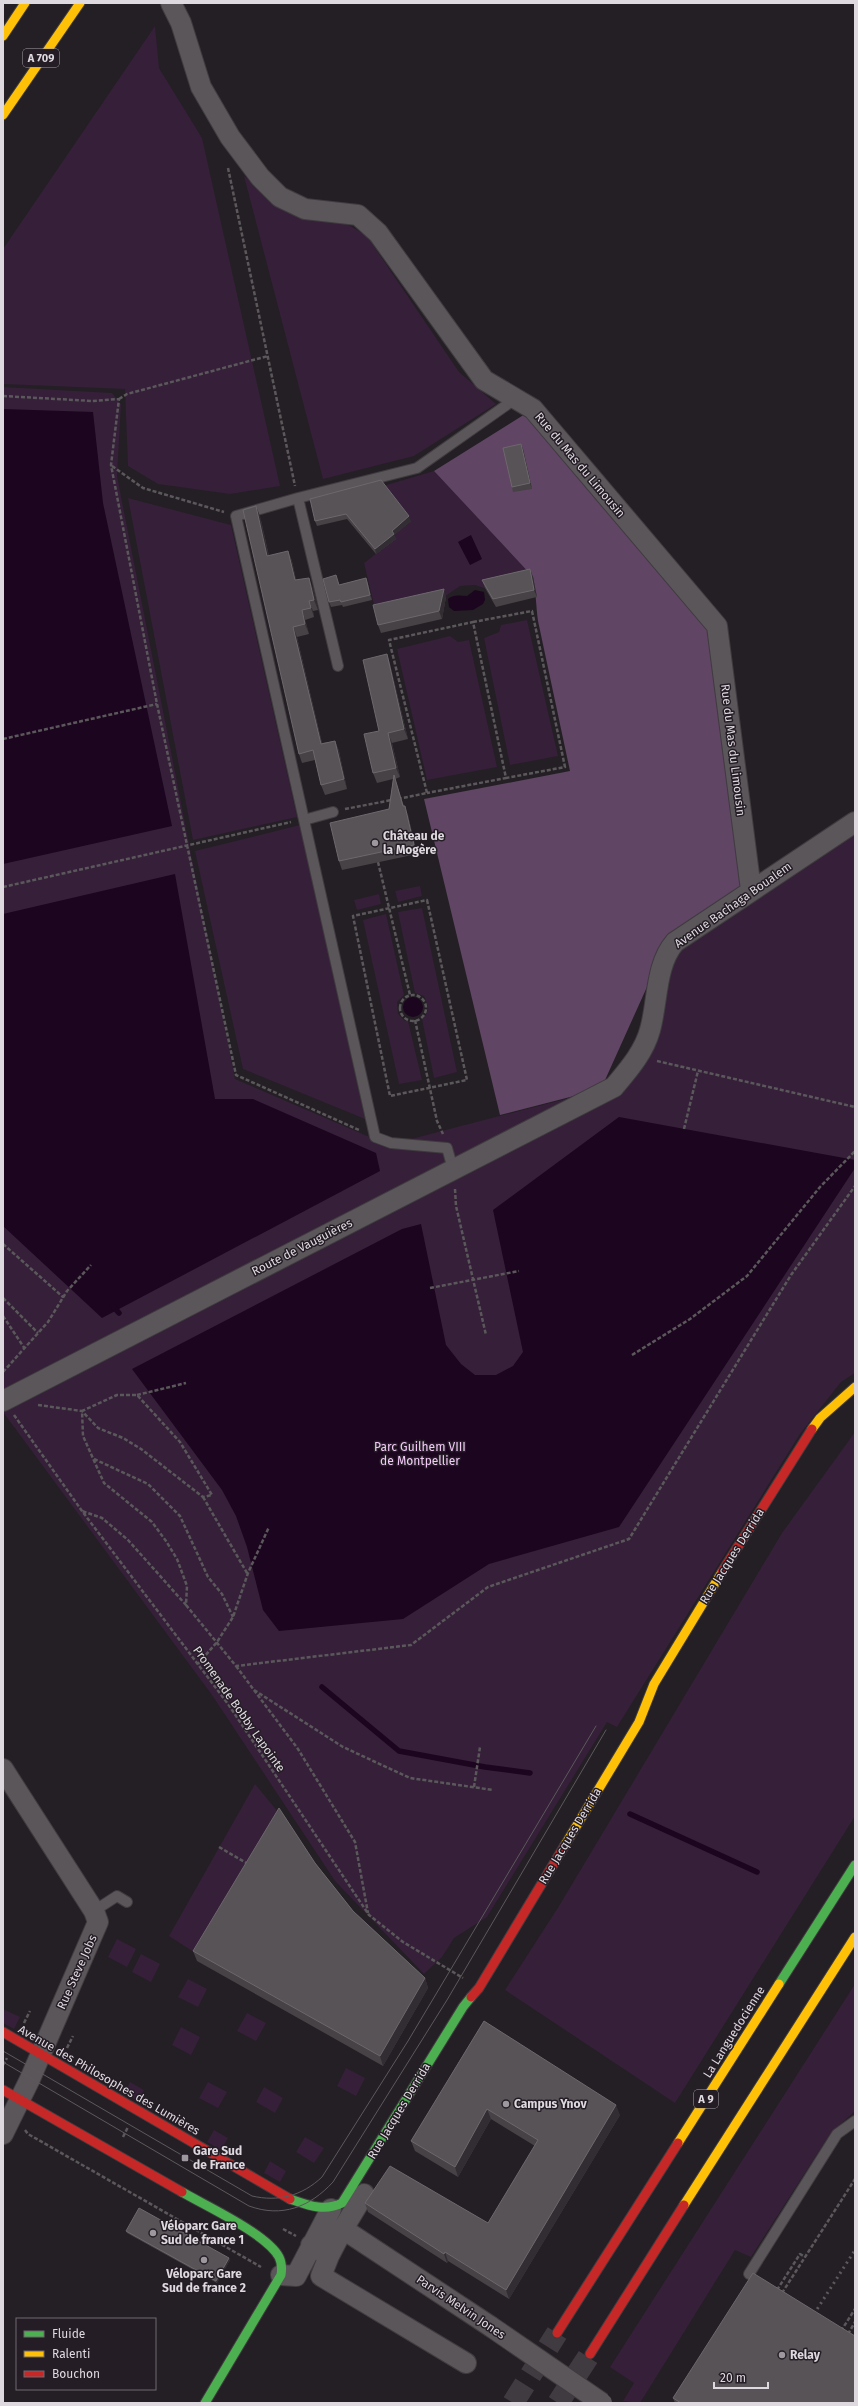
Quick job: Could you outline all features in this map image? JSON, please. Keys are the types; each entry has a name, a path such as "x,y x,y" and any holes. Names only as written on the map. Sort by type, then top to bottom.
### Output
{"main road":[{"path":"3,36 25,3"},
{"name":"A 709","path":"3,115 80,3"},
{"name":"Rue Jacques Derrida","path":"331,2209 342,2203 463,2007 479,1988 639,1722 654,1684 661,1672 802,1441 820,1418 855,1387"},
{"name":"La Languedocienne","path":"557,2333 855,1865"},
{"path":"590,2354 855,1937"},
{"name":"Avenue des Philosophes des Lumières","path":"3,2032 285,2197 321,2208 331,2209"},
{"path":"3,2090 16,2106 111,2154 258,2236 279,2256 283,2267 280,2277 205,2403"}],"street":[{"name":"Rue du Mas du Limousin","path":"171,3 181,23 201,87 230,137 260,177 280,197 305,209 358,214 378,233 484,380 533,409 717,626 751,890"},
{"name":"Avenue Bachaga Boualem","path":"601,1094 614,1087 638,1056 650,1030 664,962 668,950 675,942 855,822"},
{"name":"Route de Vauguières","path":"3,1400 601,1094"},
{"name":"Rue Steve Jobs","path":"3,1768 94,1911 98,1922 96,1931 3,2134"},
{"path":"364,2194 343,2229 329,2256 321,2276 466,2363"},
{"name":"Rue Jacques Derrida","path":"280,2277 296,2276 331,2209"},
{"name":"Parvis Melvin Jones","path":"343,2229 490,2326 602,2403"},
{"path":"311,2245 329,2256"}],"lane":[{"path":"453,1169 447,1148 391,1143 375,1136 236,516 298,498 417,468 515,399"},
{"path":"298,498 338,666"},
{"path":"304,820 333,812"},
{"path":"94,1911 117,1896 127,1902"},
{"path":"749,2274 837,2134 855,2122"}],"path":[{"path":"228,166 298,498"},
{"path":"3,396 92,401 119,400 127,394 268,356"},
{"path":"119,400 112,465 157,704 236,1075 375,1136"},
{"path":"112,465 143,488 236,516"},
{"path":"333,812 564,767 532,611 389,640 427,793"},
{"path":"473,622 506,778"},
{"path":"3,739 157,704"},
{"path":"3,887 304,820"},
{"path":"378,862 410,995"},
{"path":"427,900 467,1080 430,1089 390,1096 353,916 427,900"},
{"path":"410,995 419,996 425,1003 423,1016 415,1020 404,1018 400,1011 401,1003 410,995"},
{"path":"415,1020 437,1121 447,1148"},
{"path":"638,1056 855,1107"},
{"path":"684,1129 698,1071"},
{"path":"632,1355 690,1319 747,1276 820,1187 855,1151"},
{"path":"453,1169 456,1206 486,1336"},
{"path":"236,1666 411,1645 488,1587 629,1539 791,1276 855,1186"},
{"path":"3,1244 63,1297"},
{"path":"3,1372 25,1349 63,1297 91,1264"},
{"path":"430,1288 519,1271"},
{"path":"3,1298 38,1333"},
{"path":"3,1316 25,1349"},
{"path":"36,1404 47,1407 82,1411 117,1395 137,1395 186,1383"},
{"path":"137,1395 180,1442 212,1495 204,1497"},
{"name":"Promenade Bobby Lapointe","path":"3,1400 82,1511 228,1704 368,1915 403,1942 479,1988"},
{"path":"82,1411 83,1436 104,1483 152,1522 166,1541 177,1559 187,1586 186,1605"},
{"path":"82,1411 98,1428 123,1438 141,1449 204,1497 248,1573"},
{"path":"94,1459 122,1470 148,1484 180,1516 208,1577 222,1594 234,1617"},
{"path":"82,1511 102,1518 128,1540 186,1605 236,1666 251,1689 298,1749 355,1842 368,1915"},
{"path":"198,1664 234,1617 248,1573 269,1526"},
{"path":"251,1689 343,1747 410,1778 493,1790"},
{"path":"474,1787 480,1747"},
{"path":"219,1847 254,1866"},
{"path":"16,2106 28,2134 280,2277"},
{"path":"111,2154 138,2110"},
{"path":"782,2294 855,2179"},
{"path":"777,2291 800,2254 805,2258"},
{"path":"837,2337 855,2309"},
{"path":"847,2334 855,2322"}],"green space":[{"path":"155,26 159,68 202,138 280,486 230,494 158,484 128,466 125,389 3,384 3,249"},
{"path":"244,176 278,205 299,218 342,221 367,236 459,372 496,404 414,456 323,479"},
{"name":"Parc Guilhem VIII de Montpellier","path":"3,387 112,393 121,404 117,476 235,1079 388,1145 604,1089 647,1051 678,949 855,830 855,1373 841,1382 800,1434 617,1727 607,1722 487,1917 454,1938 442,1957 424,1974 335,1881 212,1695 3,1412"},
{"path":"434,471 533,577 484,588 475,585 460,586 444,597 376,613 364,563 395,539 383,486"},
{"path":"128,498 231,525 297,817 193,840"},
{"path":"527,620 558,756 510,765 484,638 499,632 501,625"},
{"path":"450,636 458,642 469,640 497,767 427,780 397,649"},
{"path":"300,825 365,1119 243,1069 195,851"},
{"path":"420,886 422,896 398,902 395,891"},
{"path":"379,894 381,904 357,910 354,900"},
{"path":"422,908 457,1072 434,1078 422,1019 425,1017 427,1005 424,996 415,993 398,912"},
{"path":"386,914 404,995 397,1002 398,1014 405,1021 408,1021 422,1080 399,1084 363,920"},
{"path":"855,1432 855,1816 675,2103 505,1990 559,1906 782,1533"},
{"path":"255,1784 283,1818 200,1956 169,1936"},
{"path":"117,1939 136,1949 127,1967 108,1957"},
{"path":"141,1954 160,1964 151,1982 132,1972"},
{"path":"188,1979 207,1989 198,2007 178,1997"},
{"path":"855,1984 855,2111 830,2134 751,2257 735,2250 640,2403 623,2401 634,2383 610,2367"},
{"path":"3,2009 20,2017 14,2029 3,2023"},
{"path":"247,2013 266,2023 256,2041 237,2031"},
{"path":"181,2027 200,2037 191,2055 172,2045"},
{"path":"346,2068 365,2078 356,2096 337,2086"},
{"path":"130,2082 144,2090 138,2101 124,2094"},
{"path":"208,2082 227,2092 218,2108 199,2098"},
{"path":"264,2087 283,2098 275,2113 256,2102"},
{"path":"214,2130 228,2138 221,2150 207,2142"},
{"path":"305,2137 324,2148 314,2163 296,2152"},
{"path":"270,2161 286,2171 280,2182 264,2173"}],"shaded area":[{"path":"3,409 93,412 103,503 172,826 3,864"},
{"path":"533,409 717,626 751,887 665,947 601,1089 500,1115 424,799 570,771 538,621 533,577 434,471"},
{"path":"471,535 482,559 470,565 458,542"},
{"path":"475,590 484,592 485,600 483,604 473,610 454,611 449,607 448,599 450,597 467,596"},
{"path":"175,874 215,1099 253,1099 376,1153 380,1171 102,1318 3,1226 3,914"},
{"path":"413,997 420,1000 423,1007 420,1014 413,1017 406,1014 403,1007 406,1000"},
{"path":"619,1117 855,1160 855,1168 619,1527 489,1564 403,1619 279,1631 263,1610 247,1547 236,1516 222,1490 132,1369 402,1229 421,1224 446,1345 461,1364 475,1375 496,1375 513,1366 523,1352 493,1210"}],"building":[{"path":"521,444 530,483 512,487 503,448"},
{"path":"381,480 409,516 392,531 394,534 375,549 346,514 315,521 310,499"},
{"path":"256,506 267,556 288,551 295,580 309,578 314,600 309,601 311,608 302,610 305,624 293,627 321,744 335,741 344,779 321,785 313,750 299,754 243,510"},
{"path":"530,569 534,590 493,599 482,580"},
{"path":"336,575 339,585 366,578 370,595 341,602 340,600 329,602 323,579"},
{"path":"444,589 439,611 378,625 373,605"},
{"path":"387,654 404,729 388,733 396,768 373,773 364,734 379,731 363,660"},
{"name":"Château de la Mogère","path":"394,775 403,806 405,806 414,845 339,861 330,823 389,809"},
{"path":"279,1808 315,1863 353,1911 425,1978 380,2056 193,1951"},
{"path":"484,2021 616,2105 506,2290 445,2252 444,2254 365,2203 390,2166 488,2223 538,2140 487,2109 455,2167 411,2141"},
{"path":"139,2208 229,2258 216,2281 126,2231"},
{"path":"753,2273 855,2336 855,2403 681,2403 673,2398"}],"waterway":[{"path":"112,1305 119,1313"},
{"path":"322,1687 399,1751 485,1767 530,1773"},
{"path":"630,1814 757,1872"}],"tunnel":[{"path":"513,2403 557,2333"},
{"path":"558,2403 590,2354"}],"tram line":[{"path":"3,2051 252,2196 262,2198 280,2198 306,2189 322,2177 408,2041 596,1726"},
{"path":"3,2062 249,2206 273,2211 295,2208 305,2204 324,2191 333,2182 447,2000 606,1730"}],"railway":[{"path":"814,2314 855,2250"}],"traffic: fast":[{"path":"779,1984 855,1865"},
{"path":"290,2199 316,2207 329,2207 342,2203 463,2007 471,1997"},
{"path":"182,2192 235,2221 262,2239 279,2257 282,2266 281,2275 205,2403"}],"traffic: slow":[{"path":"3,36 25,3"},
{"path":"3,115 80,3"},
{"path":"812,1429 820,1418 855,1387"},
{"path":"565,1845 639,1722 654,1684 722,1572"},
{"path":"684,2205 855,1937"},
{"path":"678,2143 779,1984"}],"traffic: jam":[{"path":"722,1572 812,1429"},
{"path":"471,1997 479,1988 565,1845"},
{"path":"3,2032 290,2199"},
{"path":"3,2090 182,2192"},
{"path":"557,2333 678,2143"},
{"path":"590,2354 684,2205"}],"place":[{"name":"Château de la Mogère","path":"375,843"},
{"name":"Campus Ynov","path":"506,2104"},
{"name":"Gare Sud de France","path":"185,2158"},
{"name":"Véloparc Gare Sud de france 1","path":"153,2233"},
{"name":"Véloparc Gare Sud de france 2","path":"204,2260"},
{"name":"Relay","path":"782,2355"}]}
